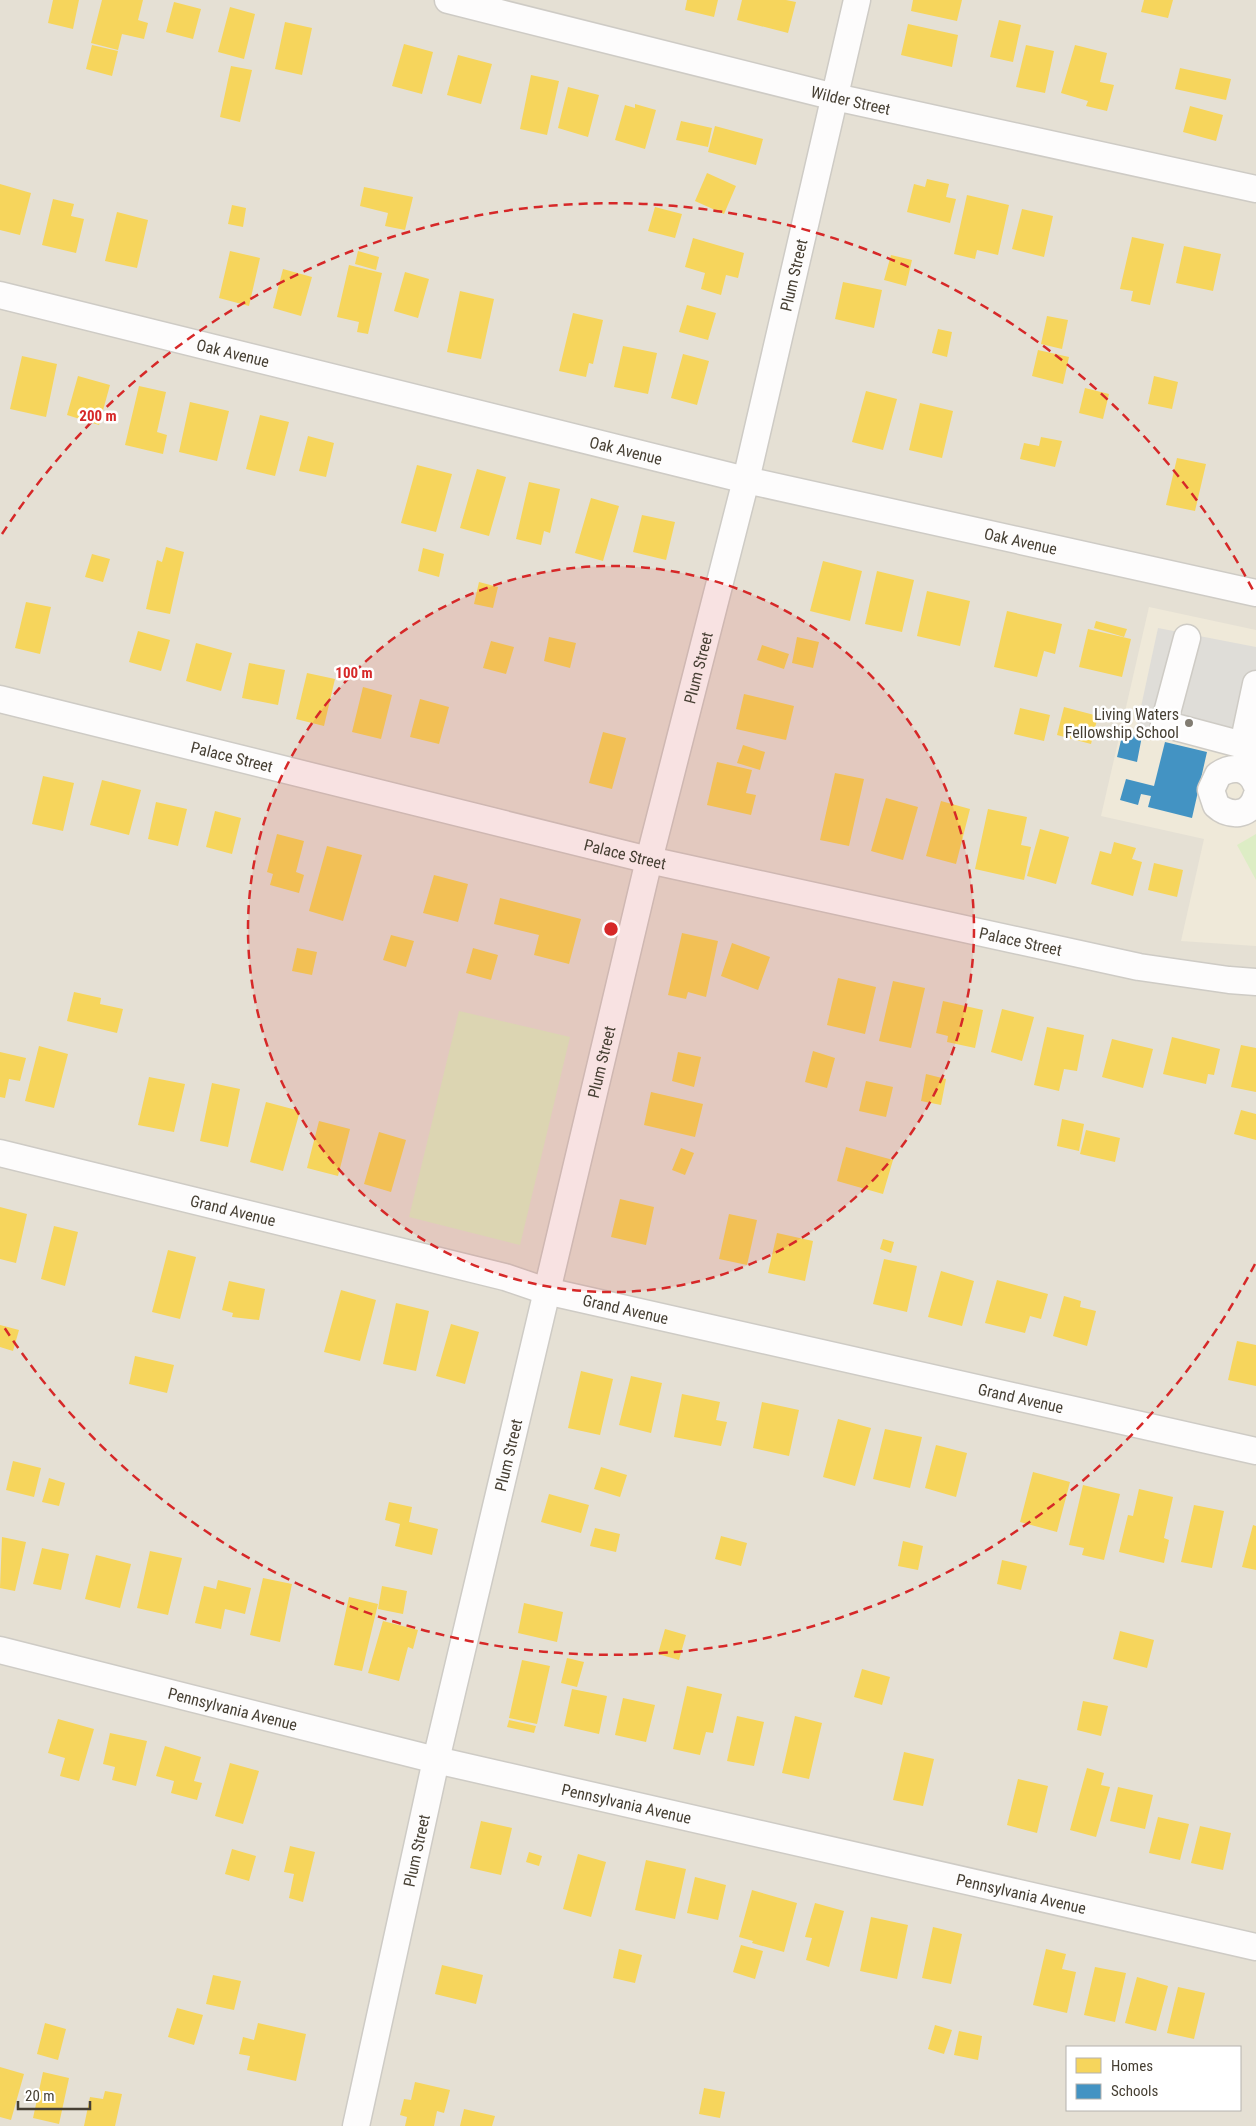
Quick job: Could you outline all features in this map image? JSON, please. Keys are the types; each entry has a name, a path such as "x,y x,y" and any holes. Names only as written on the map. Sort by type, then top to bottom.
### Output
{"street":[{"name":"Wilder Street","path":"448,0 835,97 1256,189"},
{"name":"Plum Street","path":"356,2126 436,1760 546,1291 649,860 746,480 857,0"},
{"name":"Oak Avenue","path":"0,295 746,480 1256,593"},
{"path":"1187,638 1164,724 1253,772 1254,701"},
{"name":"Palace Street","path":"0,699 649,860 1139,967 1256,982"},
{"name":"Grand Avenue","path":"0,1153 505,1277 546,1291 1256,1450"},
{"name":"Pennsylvania Avenue","path":"0,1650 436,1760 1256,1947"}],"shaded area":[{"path":"0,0 1256,0 1256,2126 0,2126"},
{"name":"Living Waters Fellowship School","path":"1149,607 1256,630 1256,946 1181,941 1204,839 1101,816"},
{"path":"1158,628 1256,647 1256,750 1212,747 1136,730"}],"green space":[{"path":"1256,834 1256,880 1237,845"},
{"path":"459,1011 570,1037 520,1245 409,1217"}],"building: Homes":[{"path":"53,0 79,0 73,29 48,23"},
{"path":"102,0 143,0 138,20 148,23 144,39 122,34 118,50 91,43"},
{"path":"687,0 718,0 714,17 685,10"},
{"path":"742,0 786,0 796,2 788,33 737,20"},
{"path":"913,0 962,0 957,21 911,11"},
{"path":"1144,0 1173,0 1168,18 1141,12"},
{"path":"174,2 201,9 193,39 166,32"},
{"path":"230,7 255,14 244,59 218,52"},
{"path":"999,20 1021,25 1013,62 990,57"},
{"path":"285,22 312,28 302,75 275,69"},
{"path":"908,24 958,35 952,67 901,55"},
{"path":"404,44 433,52 422,94 392,86"},
{"path":"92,45 118,51 112,76 86,69"},
{"path":"1026,45 1054,51 1045,93 1016,87"},
{"path":"1075,45 1107,53 1100,82 1114,85 1107,111 1086,106 1088,101 1061,93"},
{"path":"458,55 492,64 481,104 447,95"},
{"path":"231,66 252,70 240,122 220,117"},
{"path":"1180,68 1231,79 1226,100 1175,89"},
{"path":"531,75 559,81 547,135 520,129"},
{"path":"568,87 599,95 588,137 558,128"},
{"path":"635,104 656,110 645,149 615,140 625,105 635,108"},
{"path":"1190,106 1223,115 1216,141 1183,132"},
{"path":"681,121 712,128 708,147 676,140"},
{"path":"715,126 763,139 756,165 708,152"},
{"path":"707,173 736,186 724,214 695,201"},
{"path":"927,179 949,184 946,197 956,199 950,223 907,212 914,184 925,187"},
{"path":"0,184 31,193 20,235 0,230"},
{"path":"364,187 413,197 405,230 385,226 388,213 360,206"},
{"path":"967,195 1009,205 998,255 977,250 975,259 954,254"},
{"path":"53,199 74,204 71,216 84,219 76,253 42,245"},
{"path":"232,205 246,208 243,227 228,224"},
{"path":"655,207 682,214 675,238 648,231"},
{"path":"1022,209 1053,216 1044,257 1012,249"},
{"path":"117,212 148,220 137,268 105,261"},
{"path":"1132,237 1164,244 1150,305 1131,301 1133,291 1120,289"},
{"path":"693,238 744,253 738,278 726,275 721,295 701,289 705,273 685,267"},
{"path":"1184,246 1221,254 1213,291 1176,283"},
{"path":"230,251 260,258 249,306 219,298"},
{"path":"358,251 379,257 376,270 355,264"},
{"path":"891,255 912,260 906,286 884,280"},
{"path":"349,265 382,273 368,334 357,332 359,322 337,317"},
{"path":"283,269 312,277 301,316 273,308"},
{"path":"405,272 429,279 418,318 394,311"},
{"path":"843,282 882,290 874,328 835,319"},
{"path":"460,291 494,299 481,359 447,352"},
{"path":"687,305 716,313 708,340 679,332"},
{"path":"573,313 603,320 593,364 589,363 586,377 559,371"},
{"path":"1047,316 1068,320 1062,349 1041,344"},
{"path":"938,329 952,332 947,357 932,353"},
{"path":"623,346 657,353 648,394 614,387"},
{"path":"1038,350 1069,357 1063,384 1032,376"},
{"path":"683,354 709,361 697,405 671,398"},
{"path":"22,356 57,364 46,417 10,409"},
{"path":"78,376 110,385 99,425 67,415"},
{"path":"1154,376 1178,382 1172,409 1148,404"},
{"path":"139,386 166,392 157,432 167,435 163,454 125,445"},
{"path":"1085,388 1109,394 1103,419 1079,413"},
{"path":"866,391 897,399 883,450 852,442"},
{"path":"190,402 229,411 217,461 179,452"},
{"path":"920,403 953,411 942,458 909,450"},
{"path":"260,415 289,422 275,476 246,469"},
{"path":"308,436 334,443 326,477 299,471"},
{"path":"1041,437 1062,441 1055,467 1020,459 1024,443 1039,446"},
{"path":"1177,458 1206,464 1195,511 1166,505"},
{"path":"417,465 452,474 436,532 401,523"},
{"path":"477,469 506,477 489,536 460,528"},
{"path":"529,482 560,489 550,533 544,531 541,545 516,539"},
{"path":"591,498 619,506 603,561 575,553"},
{"path":"642,515 675,522 666,560 633,552"},
{"path":"166,547 184,552 170,614 146,609 157,560 162,562"},
{"path":"423,548 444,554 439,577 418,571"},
{"path":"92,554 110,559 103,582 85,577"},
{"path":"823,561 862,571 850,621 810,611"},
{"path":"877,571 914,580 902,632 865,624"},
{"path":"479,582 498,587 493,608 474,604"},
{"path":"927,591 970,601 960,646 917,636"},
{"path":"26,602 51,607 40,654 15,648"},
{"path":"1007,611 1062,624 1055,654 1044,651 1037,677 994,667"},
{"path":"1096,621 1127,629 1124,637 1094,628"},
{"path":"1088,629 1131,639 1122,677 1079,667"},
{"path":"138,631 170,640 161,671 129,662"},
{"path":"549,637 576,643 570,668 544,661"},
{"path":"797,637 819,642 813,668 792,663"},
{"path":"491,641 514,647 506,674 483,668"},
{"path":"196,643 232,653 221,691 186,681"},
{"path":"762,645 789,654 784,669 757,660"},
{"path":"249,663 285,670 278,705 242,698"},
{"path":"307,673 335,679 324,726 296,719"},
{"path":"363,687 392,695 381,739 352,732"},
{"path":"744,694 794,706 786,740 736,729"},
{"path":"420,699 449,707 439,744 410,737"},
{"path":"1064,707 1098,716 1091,744 1057,735"},
{"path":"1020,708 1050,715 1044,741 1014,734"},
{"path":"603,732 626,738 612,789 589,783"},
{"path":"743,745 765,752 760,770 737,763"},
{"path":"717,762 752,770 746,793 756,795 751,815 707,805"},
{"path":"835,773 864,779 849,846 820,840"},
{"path":"43,776 74,783 63,831 32,824"},
{"path":"102,780 141,790 129,835 90,825"},
{"path":"886,798 918,807 903,860 871,851"},
{"path":"941,801 970,809 956,864 926,856"},
{"path":"156,802 187,809 178,846 148,839"},
{"path":"988,809 1027,817 1021,845 1031,847 1024,880 975,869"},
{"path":"215,811 241,818 232,854 206,847"},
{"path":"1040,829 1069,837 1056,884 1027,876"},
{"path":"277,834 304,841 296,872 304,875 299,893 270,885 273,874 267,872"},
{"path":"1114,842 1136,848 1132,859 1142,862 1133,896 1091,884 1100,851 1111,854"},
{"path":"327,846 362,855 343,921 309,911"},
{"path":"1154,863 1183,870 1177,897 1148,890"},
{"path":"434,875 468,884 458,922 423,913"},
{"path":"500,898 581,919 569,964 534,955 539,935 494,924"},
{"path":"682,933 718,941 706,997 688,992 686,999 668,995"},
{"path":"391,935 414,941 406,967 383,960"},
{"path":"732,943 770,957 758,990 721,976"},
{"path":"297,948 317,952 312,975 292,971"},
{"path":"473,948 498,955 491,980 466,973"},
{"path":"838,978 876,987 865,1034 827,1025"},
{"path":"893,981 925,988 911,1048 879,1041"},
{"path":"74,992 101,998 100,1004 123,1009 117,1033 67,1021"},
{"path":"943,1001 983,1010 975,1048 947,1042 948,1036 936,1033"},
{"path":"1002,1009 1034,1017 1022,1061 991,1052"},
{"path":"1047,1027 1084,1035 1077,1071 1064,1069 1059,1091 1034,1085"},
{"path":"1172,1037 1220,1049 1214,1075 1208,1074 1206,1084 1163,1074"},
{"path":"1112,1039 1153,1049 1143,1088 1102,1077"},
{"path":"1241,1045 1256,1048 1256,1092 1231,1087"},
{"path":"39,1046 68,1054 54,1108 25,1101"},
{"path":"813,1051 835,1058 827,1088 805,1082"},
{"path":"0,1052 26,1058 20,1081 9,1079 5,1098 0,1097"},
{"path":"678,1052 701,1057 694,1087 672,1081"},
{"path":"926,1074 946,1079 941,1105 921,1101"},
{"path":"149,1077 185,1084 174,1132 138,1125"},
{"path":"866,1081 893,1087 886,1117 859,1111"},
{"path":"212,1083 240,1089 228,1147 200,1141"},
{"path":"651,1092 703,1104 695,1137 644,1125"},
{"path":"266,1102 300,1111 283,1171 250,1162"},
{"path":"1241,1110 1256,1114 1256,1140 1234,1134"},
{"path":"1062,1119 1084,1124 1079,1151 1057,1146"},
{"path":"319,1121 350,1129 338,1176 307,1168"},
{"path":"1086,1130 1120,1138 1115,1162 1080,1154"},
{"path":"379,1132 406,1140 391,1192 364,1184"},
{"path":"846,1147 893,1160 883,1194 837,1181"},
{"path":"681,1148 694,1153 685,1175 672,1170"},
{"path":"620,1199 654,1207 646,1245 611,1237"},
{"path":"0,1207 27,1214 16,1263 0,1259"},
{"path":"729,1214 757,1220 747,1265 719,1259"},
{"path":"54,1226 78,1232 65,1286 41,1279"},
{"path":"777,1233 813,1241 805,1281 768,1273"},
{"path":"883,1239 894,1242 891,1253 880,1249"},
{"path":"168,1250 196,1257 180,1319 152,1312"},
{"path":"884,1259 917,1266 907,1312 873,1304"},
{"path":"941,1271 974,1281 962,1326 928,1317"},
{"path":"997,1280 1048,1294 1041,1319 1030,1316 1025,1333 985,1323"},
{"path":"229,1281 265,1289 259,1320 232,1317 233,1313 222,1310"},
{"path":"341,1290 376,1300 360,1361 324,1352"},
{"path":"1064,1296 1081,1301 1080,1307 1096,1311 1087,1346 1053,1336"},
{"path":"396,1303 429,1311 416,1371 383,1364"},
{"path":"451,1324 479,1332 465,1384 436,1376"},
{"path":"0,1325 19,1330 13,1351 0,1347"},
{"path":"1237,1341 1256,1345 1256,1386 1228,1380"},
{"path":"135,1356 174,1365 167,1393 129,1384"},
{"path":"581,1371 613,1379 600,1435 568,1428"},
{"path":"631,1376 662,1383 651,1433 619,1425"},
{"path":"682,1394 720,1402 716,1420 727,1422 721,1446 674,1437"},
{"path":"762,1402 799,1410 789,1456 753,1448"},
{"path":"838,1419 871,1428 855,1486 823,1477"},
{"path":"885,1429 922,1437 910,1488 873,1479"},
{"path":"936,1445 967,1453 956,1497 925,1488"},
{"path":"13,1461 41,1468 34,1497 6,1490"},
{"path":"601,1467 627,1475 620,1497 594,1489"},
{"path":"1033,1472 1070,1482 1057,1532 1020,1522"},
{"path":"49,1478 65,1483 59,1506 42,1502"},
{"path":"1083,1485 1120,1494 1104,1560 1082,1555 1084,1548 1069,1545"},
{"path":"1139,1489 1173,1497 1164,1538 1169,1540 1164,1563 1119,1552 1128,1515 1133,1516"},
{"path":"549,1494 589,1505 581,1533 541,1522"},
{"path":"389,1502 412,1507 409,1522 438,1529 432,1555 395,1546 400,1524 385,1520"},
{"path":"1194,1505 1224,1511 1212,1568 1181,1562"},
{"path":"1253,1525 1256,1526 1256,1570 1242,1567"},
{"path":"595,1528 620,1534 616,1552 590,1546"},
{"path":"721,1536 747,1543 741,1566 715,1559"},
{"path":"2,1537 26,1542 15,1591 0,1588"},
{"path":"903,1541 923,1546 918,1570 898,1566"},
{"path":"42,1548 69,1554 61,1590 33,1584"},
{"path":"150,1551 182,1558 168,1615 137,1608"},
{"path":"96,1555 131,1564 120,1608 85,1599"},
{"path":"1002,1560 1027,1566 1021,1590 997,1584"},
{"path":"263,1578 292,1584 280,1642 250,1635"},
{"path":"218,1580 251,1588 245,1614 225,1609 221,1629 195,1623 204,1586 216,1589"},
{"path":"382,1586 407,1591 403,1614 378,1609"},
{"path":"349,1597 378,1604 362,1671 334,1665"},
{"path":"524,1603 563,1612 557,1642 518,1633"},
{"path":"383,1621 418,1630 413,1649 408,1647 399,1681 368,1673"},
{"path":"665,1629 686,1635 679,1660 658,1654"},
{"path":"1120,1631 1154,1640 1147,1668 1113,1659"},
{"path":"567,1658 584,1662 577,1687 561,1683"},
{"path":"522,1660 550,1666 537,1724 509,1718"},
{"path":"862,1669 890,1677 882,1705 854,1697"},
{"path":"687,1686 722,1694 713,1733 706,1732 700,1755 673,1749"},
{"path":"572,1689 607,1696 599,1734 564,1726"},
{"path":"623,1698 655,1705 646,1742 615,1735"},
{"path":"1083,1701 1108,1706 1101,1736 1077,1730"},
{"path":"737,1716 764,1722 754,1766 727,1761"},
{"path":"795,1716 822,1723 809,1779 782,1773"},
{"path":"58,1719 94,1729 79,1781 60,1776 65,1758 48,1753"},
{"path":"509,1720 536,1726 534,1733 507,1727"},
{"path":"110,1733 147,1741 136,1786 112,1780 115,1767 103,1764"},
{"path":"165,1746 201,1757 194,1781 202,1783 197,1800 171,1793 174,1781 156,1776"},
{"path":"904,1752 934,1759 923,1806 893,1800"},
{"path":"230,1763 259,1771 243,1824 215,1816"},
{"path":"1087,1768 1104,1773 1101,1785 1110,1787 1096,1837 1070,1830"},
{"path":"1018,1779 1048,1786 1037,1833 1007,1825"},
{"path":"1118,1787 1153,1795 1145,1829 1110,1821"},
{"path":"1158,1817 1189,1824 1180,1860 1149,1853"},
{"path":"481,1821 512,1828 501,1875 470,1868"},
{"path":"1200,1826 1231,1833 1223,1870 1191,1863"},
{"path":"290,1846 315,1852 303,1902 289,1898 294,1874 284,1872"},
{"path":"232,1849 256,1856 249,1881 225,1874"},
{"path":"529,1852 542,1856 539,1866 526,1862"},
{"path":"578,1854 606,1862 591,1917 563,1909"},
{"path":"646,1860 686,1869 675,1919 635,1910"},
{"path":"695,1877 726,1885 718,1920 687,1913"},
{"path":"752,1890 797,1903 784,1952 752,1943 753,1941 739,1937"},
{"path":"815,1903 844,1911 829,1967 806,1960 812,1938 805,1937"},
{"path":"871,1917 908,1925 897,1979 860,1971"},
{"path":"933,1927 962,1934 951,1984 922,1978"},
{"path":"741,1945 763,1951 755,1979 733,1972"},
{"path":"619,1949 642,1955 635,1983 613,1978"},
{"path":"1046,1949 1066,1954 1062,1969 1076,1972 1067,2013 1033,2005"},
{"path":"442,1965 483,1975 476,2004 435,1994"},
{"path":"1095,1967 1126,1973 1115,2022 1084,2015"},
{"path":"213,1975 241,1981 234,2010 206,2004"},
{"path":"1137,1977 1168,1986 1156,2031 1125,2023"},
{"path":"1178,1987 1205,1993 1194,2039 1167,2033"},
{"path":"177,2008 203,2015 194,2045 168,2037"},
{"path":"45,2023 66,2029 58,2060 37,2054"},
{"path":"258,2023 306,2034 296,2081 247,2070 250,2056 239,2054 243,2037 254,2040"},
{"path":"935,2025 952,2030 944,2054 928,2049"},
{"path":"959,2031 982,2036 978,2060 954,2055"},
{"path":"0,2067 24,2074 11,2120 0,2117"},
{"path":"43,2072 69,2078 59,2124 33,2118"},
{"path":"415,2082 450,2090 444,2113 437,2111 434,2126 405,2126 407,2117 400,2115 404,2099 411,2100"},
{"path":"704,2088 725,2092 720,2118 699,2114"},
{"path":"105,2091 122,2094 115,2126 84,2126 90,2097 103,2099"},
{"path":"464,2109 495,2116 492,2126 460,2126"}],"building: Schools":[{"path":"1123,732 1142,736 1137,762 1117,757"},
{"path":"1165,742 1207,752 1192,818 1148,807 1151,796 1141,794 1138,805 1120,800 1126,779 1154,786"}],"place":[{"name":"Living Waters Fellowship School","path":"1189,723"}]}
